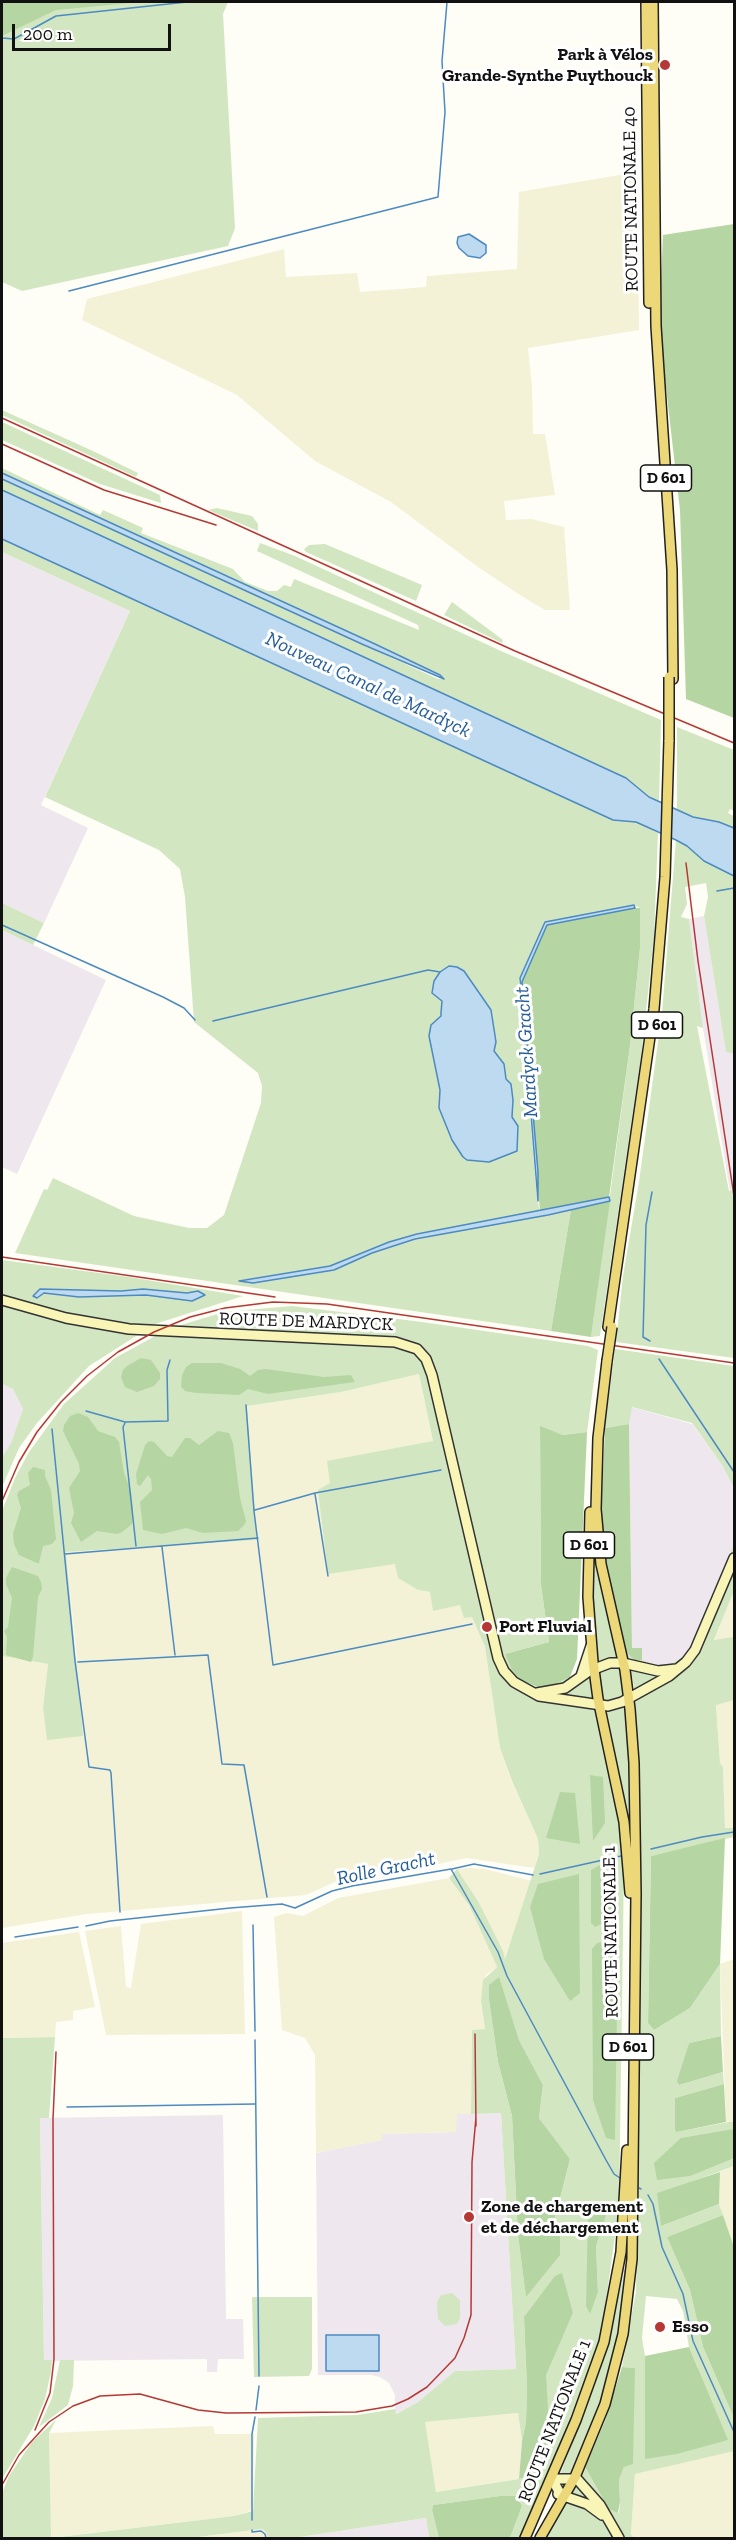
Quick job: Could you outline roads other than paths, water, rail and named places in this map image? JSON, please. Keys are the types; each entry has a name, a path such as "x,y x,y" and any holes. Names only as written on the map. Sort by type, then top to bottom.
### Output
{"main road":[{"name":"ROUTE NATIONALE 40","path":"646,2 648,253 667,570 671,678"},
{"name":"ROUTE NATIONALE 40","path":"653,2 655,277 659,393 672,570 671,678"},
{"name":"D 601","path":"629,1699 601,1564 596,1520 598,1438 610,1327 655,1035 669,847 671,678"},
{"name":"ROUTE DE MARDYCK","path":"4,1300 66,1318 124,1329 395,1342 417,1349 427,1362 432,1375 498,1658 511,1680 529,1692 550,1699 611,1706 629,1699 678,1669 695,1650 735,1558"},
{"name":"D 601","path":"599,1706 593,1668 588,1585 595,1425 606,1360"},
{"path":"580,1677 591,1644"},
{"path":"529,1692 543,1693 557,1690 572,1684 593,1668 610,1663 623,1663 658,1671 678,1669"},
{"name":"ROUTE NATIONALE 1","path":"540,2538 575,2477 598,2423 611,2384 623,2334 631,2273 636,1894 629,1699"},
{"name":"ROUTE NATIONALE 1","path":"525,2538 547,2491 588,2390 604,2342 621,2252 626,2190 629,1862 622,1811 599,1706"},
{"path":"563,2496 554,2487 552,2479 575,2477 600,2505 619,2538"},
{"path":"547,2491 593,2507 614,2528"}],"water":[{"path":"469,234 486,245 486,253 480,258 468,256 459,248 458,237"},
{"path":"2,473 375,644 444,679 364,645 2,479"},
{"name":"Nouveau Canal de Mardyck","path":"2,490 626,778 649,797 693,817 719,822 734,828 734,876 704,861 687,846 676,840 636,822 613,820 2,539"},
{"path":"634,905 635,908 547,925 522,982 538,1172 538,1201 520,978 545,922"},
{"path":"449,966 464,971 491,1010 496,1042 494,1051 504,1064 506,1079 511,1084 512,1117 518,1126 517,1151 489,1162 467,1160 463,1157 452,1140 439,1108 440,1090 429,1036 431,1025 441,1016 442,1001 432,993 434,981 440,972"},
{"path":"609,1197 610,1201 548,1215 415,1239 372,1253 334,1270 253,1283 239,1281 330,1266 389,1242 417,1234"},
{"path":"40,1289 121,1291 143,1289 187,1293 198,1291 205,1295 192,1301 146,1295 79,1297 44,1293 37,1298 33,1296"},
{"path":"326,2335 379,2335 379,2371 326,2371"}],"waterway":[{"path":"2,38 14,39 56,16 187,2"},
{"path":"69,291 438,197 445,112 442,61 447,2"},
{"name":"Mardyck Gracht","path":"717,891 734,888"},
{"path":"2,925 163,997 184,1008 195,1020"},
{"path":"213,1021 428,970 440,972"},
{"path":"650,1341 643,1337 646,1225 652,1192"},
{"path":"659,1359 734,1472"},
{"path":"86,1411 125,1422 168,1421 167,1370 170,1360"},
{"path":"246,1405 254,1511 273,1665 472,1624"},
{"path":"125,1423 123,1427 136,1546"},
{"path":"52,1429 75,1661 89,1767 110,1770 111,1773 120,1912"},
{"path":"255,1510 315,1493 441,1470"},
{"path":"315,1494 328,1576"},
{"path":"65,1554 258,1538"},
{"path":"162,1547 175,1655"},
{"path":"78,1662 208,1655 222,1764 244,1765 267,1897"},
{"path":"651,1849 734,1832"},
{"path":"540,1874 621,1856"},
{"path":"452,1869 474,1864 533,1875"},
{"name":"Rolle Gracht","path":"86,1926 110,1921 230,1908 282,1904 295,1908 332,1891 451,1869 498,1952 507,1976 606,2160 614,2174 620,2178"},
{"path":"253,1925 255,2031"},
{"name":"Rolle Gracht","path":"15,1937 78,1927"},
{"path":"255,2040 259,2376"},
{"path":"67,2107 255,2104"},
{"name":"Rolle Gracht","path":"648,2195 653,2204 662,2247 683,2294 693,2341 734,2432"},
{"path":"256,2410 259,2386"},
{"path":"252,2520 252,2434 255,2417"},
{"path":"252,2530 252,2532 261,2531 266,2538"}],"railway":[{"path":"2,418 515,651 734,743"},
{"path":"2,444 104,490 216,525"},
{"path":"686,863 698,961 734,1196"},
{"path":"2,1257 275,1297"},
{"path":"2,1501 19,1462 37,1432 61,1402 87,1376 118,1352 154,1332 190,1317 225,1308 273,1302 327,1304 734,1363"},
{"path":"475,2034 476,2126"},
{"path":"35,2430 50,2393 54,2359 53,2119 56,2052"},
{"path":"2,2485 19,2455 49,2422 73,2406 100,2396 140,2394 198,2410 226,2413 356,2412 392,2406 427,2387 455,2358 471,2315 472,2162 476,2117"}],"place":[{"name":"Park à Vélos Grande-Synthe Puythouck","path":"665,65"},
{"name":"Port Fluvial","path":"487,1627"},
{"name":"Zone de chargement et de déchargement","path":"469,2217"},
{"name":"Esso","path":"660,2327"}]}
